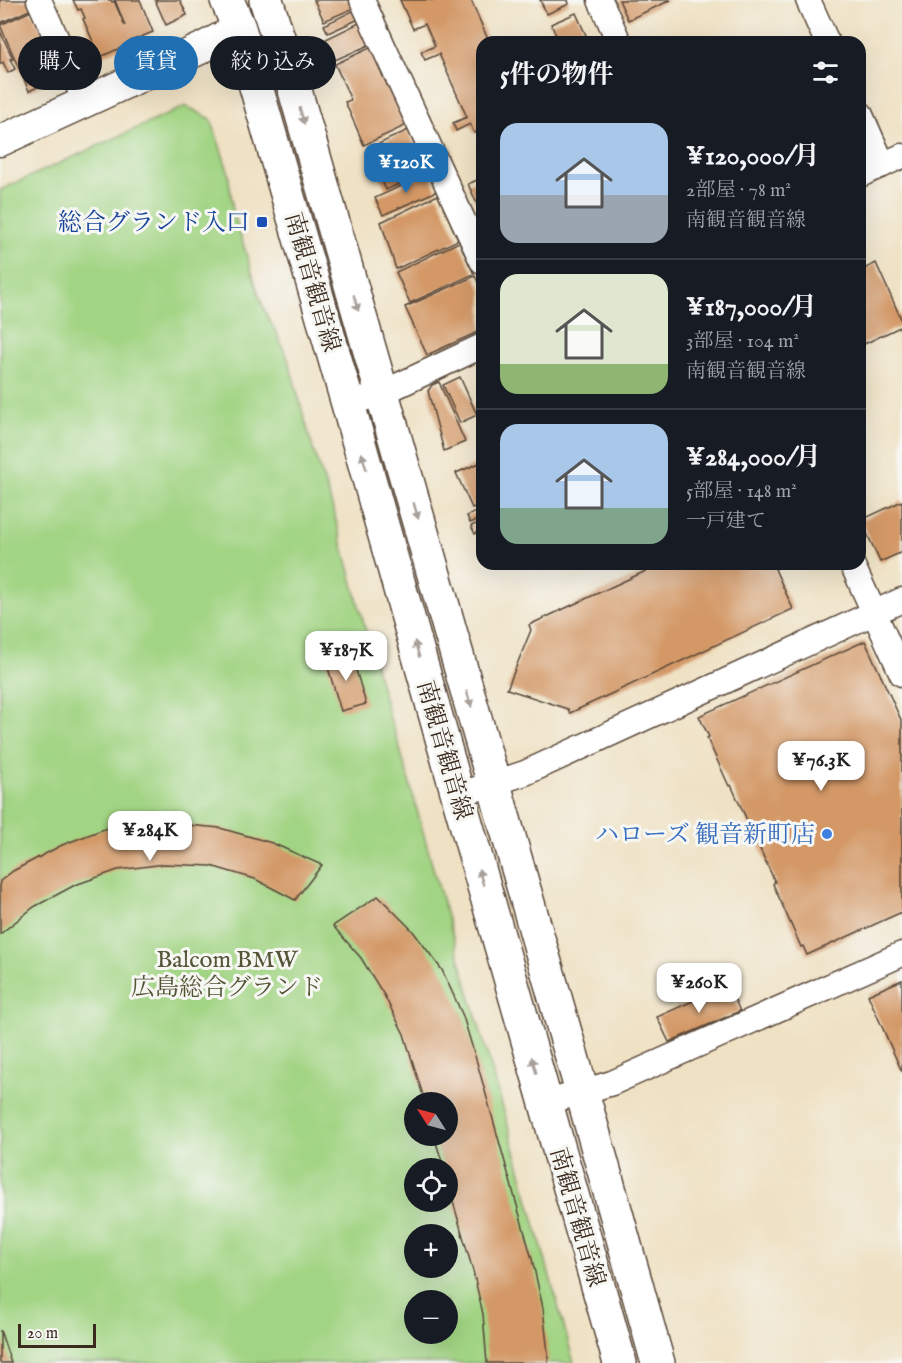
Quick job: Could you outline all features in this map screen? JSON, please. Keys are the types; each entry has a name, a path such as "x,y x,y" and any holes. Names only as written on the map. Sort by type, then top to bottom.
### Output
{"main road":[{"name":"南観音観音線","path":"271,2 658,1363"},
{"name":"南観音観音線","path":"233,14 348,404 620,1363"}],"street":[{"path":"39,0 85,102"},
{"path":"362,0 476,248"},
{"path":"600,0 617,36"},
{"path":"808,0 824,36"},
{"path":"0,141 200,49 233,14 271,2"},
{"path":"866,122 893,160 866,172"},
{"path":"348,404 382,393 476,349"},
{"path":"855,570 902,674"},
{"path":"458,795 525,773 902,600"},
{"path":"545,1103 612,1083 902,954"}],"green space":[{"name":"Balcom BMW 広島総合グランド","path":"186,106 211,119 228,171 233,211 259,295 288,359 313,449 330,499 389,716 505,1115 574,1363 0,1363 0,190"}],"building":[{"path":"0,0 30,0 34,8 0,23"},
{"path":"73,0 114,1 125,26 115,0 140,0 153,32 143,36 114,36 114,51 102,56 102,36 91,36 81,9 78,10"},
{"path":"155,0 180,0 187,15 166,25"},
{"path":"314,0 350,0 354,8 324,21"},
{"path":"400,0 471,0 486,36 476,36 476,132 474,133 470,124 456,131 453,123 467,117 439,54 425,60 421,52 435,46 425,24 413,29"},
{"path":"540,0 568,0 569,4 547,14"},
{"path":"619,0 671,0 628,20"},
{"path":"355,10 359,19 328,33 324,25"},
{"path":"31,11 44,36 18,36 18,66 0,25"},
{"path":"576,13 586,36 556,36 551,24"},
{"path":"361,22 371,44 336,60 336,36 332,36"},
{"path":"0,31 13,59 10,59 15,69 8,73 3,62 0,64"},
{"path":"372,47 407,125 364,145 345,102 351,100 336,64"},
{"path":"408,130 427,171 386,190 368,149"},
{"path":"429,173 437,191 383,215 375,198"},
{"path":"476,181 476,201 468,184"},
{"path":"438,195 458,240 396,269 381,222"},
{"path":"459,242 474,274 410,303 396,272"},
{"path":"876,263 902,321 902,326 866,343 866,268"},
{"path":"475,276 476,278 476,333 427,355 405,307"},
{"path":"460,377 476,415 460,423 443,385"},
{"path":"439,382 465,442 444,451 428,391 432,385"},
{"path":"476,465 476,506 472,508 456,473"},
{"path":"902,501 902,552 880,562 866,531 866,518"},
{"path":"476,512 476,520 470,523 467,516"},
{"path":"476,524 476,533 475,534 471,526"},
{"path":"648,570 775,570 793,609 570,713 568,709 507,689 531,630 529,625"},
{"name":"ハローズ 観音新町店","path":"865,641 902,722 902,912 807,955 803,946 801,947 773,884 775,882 707,738 709,737 699,716"},
{"path":"351,653 366,704 341,711 326,661"},
{"path":"166,823 220,828 272,843 322,865 295,900 255,879 211,866 165,864 118,870 75,885 34,907 0,934 0,881 13,871 62,845 112,826"},
{"path":"378,896 412,930 442,970 463,1016 532,1259 543,1308 548,1363 487,1363 483,1314 456,1212 458,1212 458,1158 441,1158 437,1146 458,1146 458,1092 422,1092 404,1034 384,995 361,958 333,926"},
{"path":"902,980 902,1072 868,995"},
{"path":"728,985 740,1011 669,1042 657,1017"},
{"path":"0,1330 11,1363 0,1363"}],"place":[{"name":"総合グランド入口","path":"262,222"},
{"name":"ハローズ 観音新町店","path":"827,834"}]}
